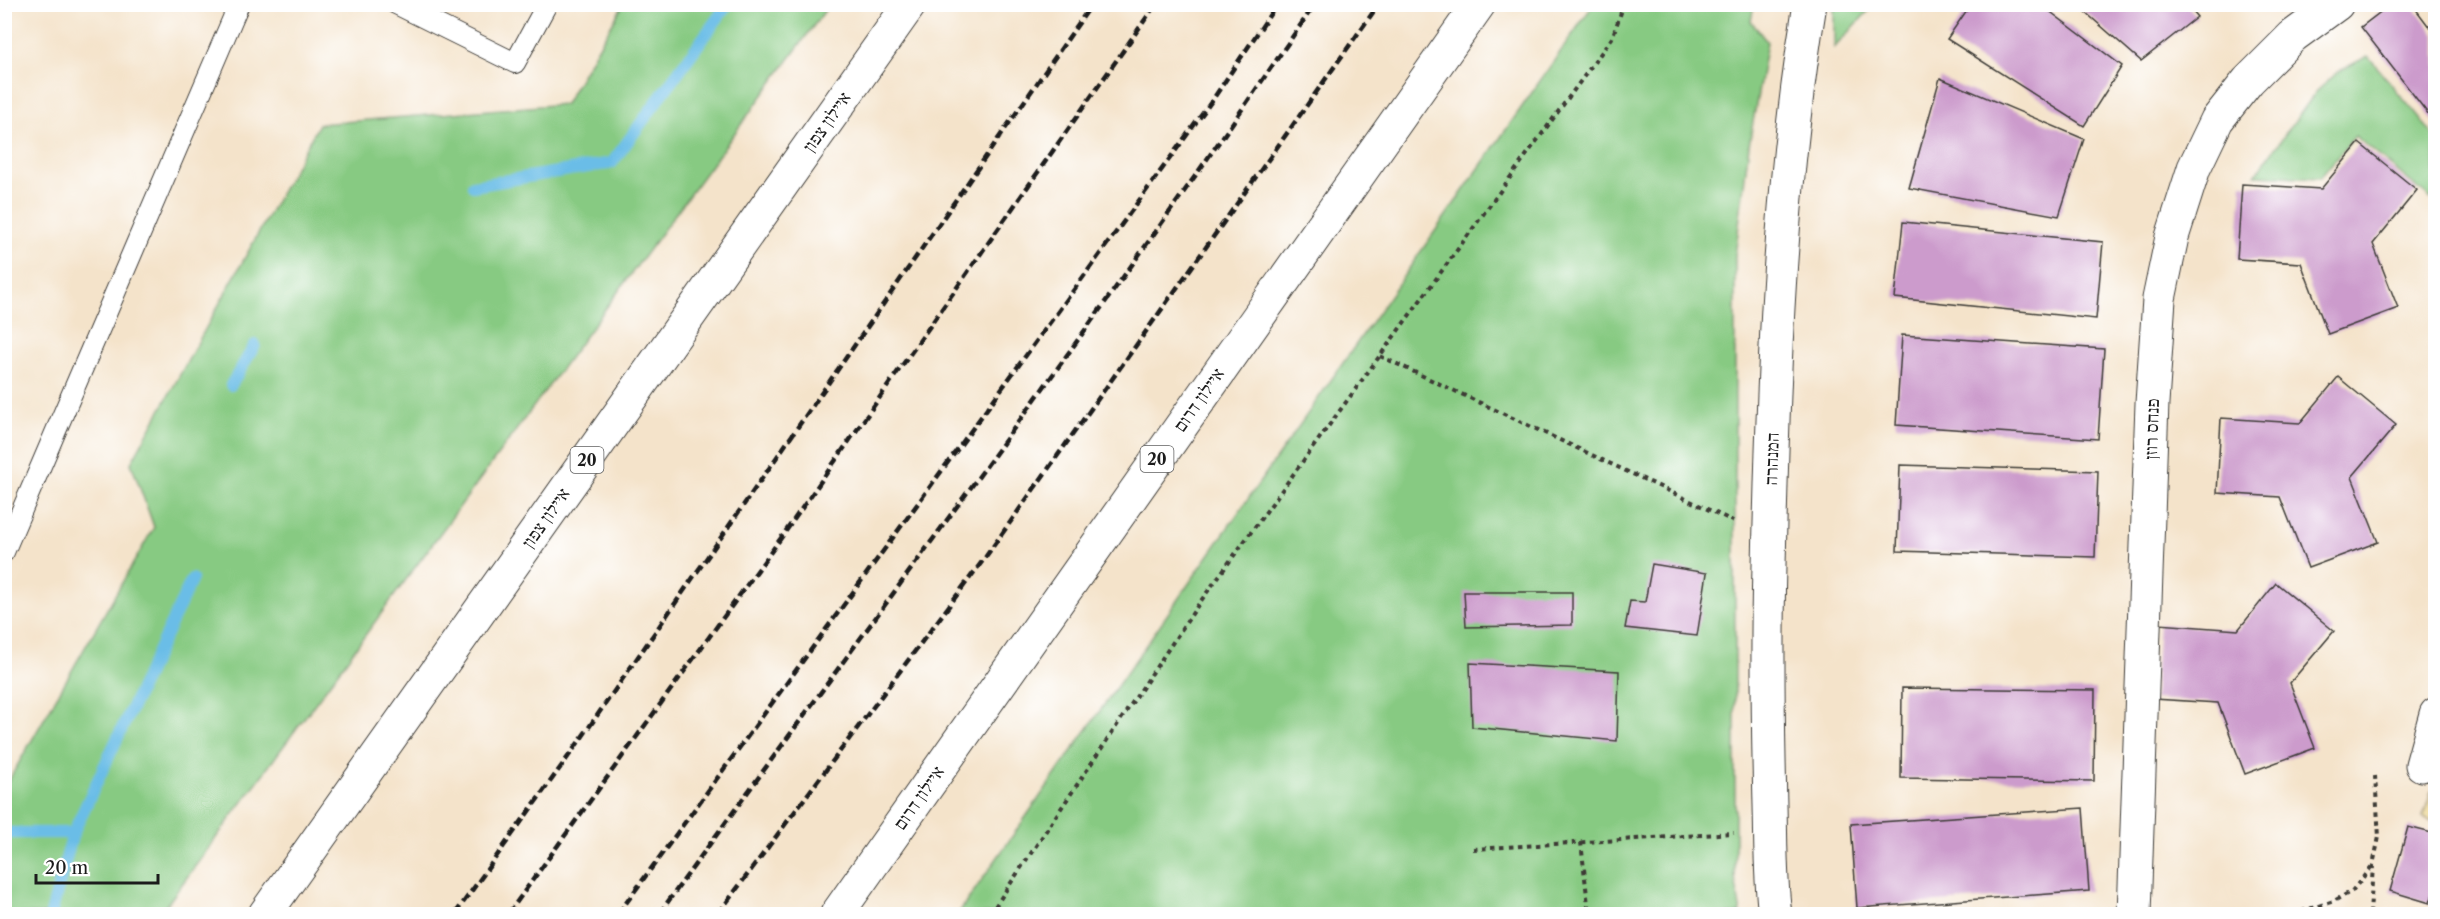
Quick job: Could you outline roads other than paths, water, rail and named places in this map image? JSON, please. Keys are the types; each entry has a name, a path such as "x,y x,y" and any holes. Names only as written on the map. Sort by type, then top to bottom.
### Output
{"main road":[{"name":"איילון צפון","path":"265,915 910,4"},
{"name":"איילון דרום","path":"837,915 1479,4"},
{"name":"המנהרה","path":"1775,915 1768,705 1769,538 1774,381 1781,249 1800,60 1810,4"},
{"name":"פנחס רוזן","path":"2134,915 2152,403 2159,298 2172,237 2193,168 2217,120 2248,81 2293,36 2337,4"},
{"path":"2422,765 2436,714"}],"lane":[{"path":"4,552 239,4"},
{"path":"396,4 515,63 547,4"}],"waterway":[{"path":"473,186 612,163 728,4"},
{"path":"231,385 255,345"},
{"path":"51,914 73,833 192,579"},
{"path":"4,833 73,833"}],"railway":[{"path":"455,914 578,743 1092,4"},
{"path":"508,914 781,538 1156,4"},
{"path":"618,914 1211,102 1277,4"},
{"path":"659,914 1072,348 1315,4"},
{"path":"718,914 984,559 1379,4"}]}
